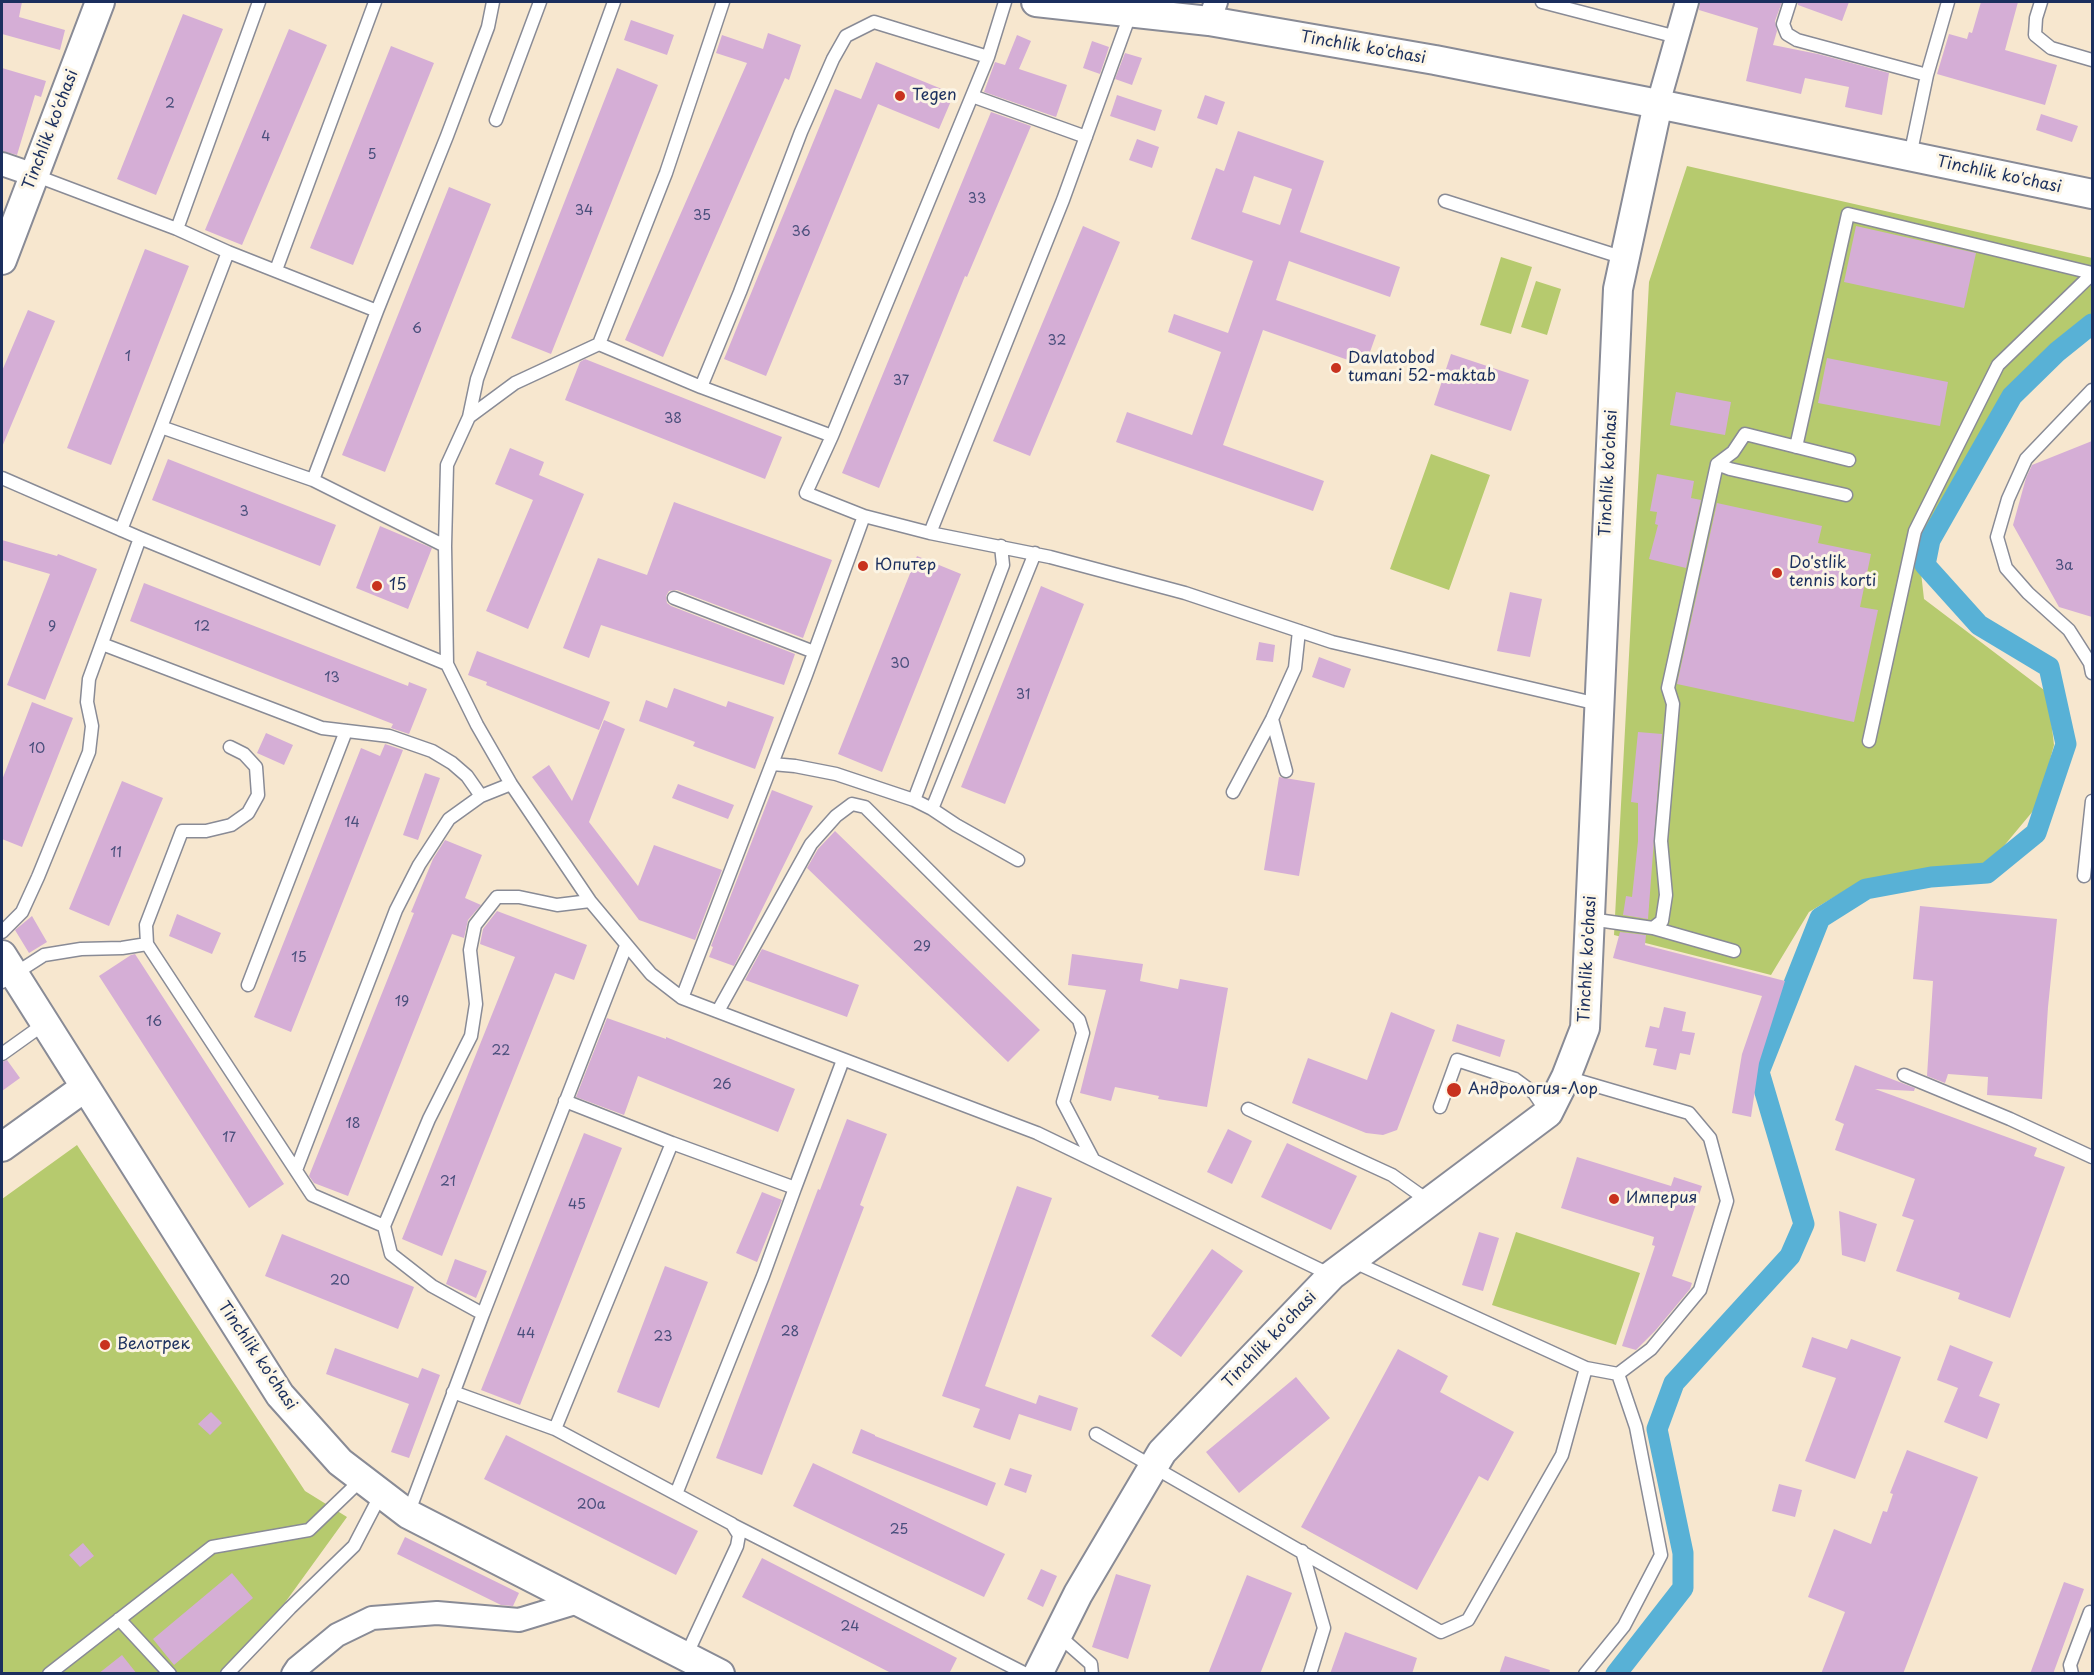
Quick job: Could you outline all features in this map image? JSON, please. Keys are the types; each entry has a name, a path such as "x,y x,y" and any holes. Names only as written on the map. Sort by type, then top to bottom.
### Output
{"street":[{"name":"Tinchlik ko'chasi","path":"2,260 100,2"},
{"name":"Tinchlik ko'chasi","path":"1036,2 1086,4 1131,12 1213,11 1435,60 2092,194"},
{"path":"1658,104 1687,2"},
{"name":"Tinchlik ko'chasi","path":"1038,1674 1078,1594 1162,1452 1342,1268 1548,1113 1566,1077 1585,1028 1617,299 1658,104"},
{"path":"2,164 33,175"},
{"name":"Tinchlik ko'chasi","path":"6,970 44,1024 280,1395 340,1462 408,1514 720,1674"},
{"path":"2,1148 84,1088"},
{"path":"293,1674 297,1668 337,1635 372,1617 437,1613 519,1620 578,1602"}],"lane":[{"path":"177,229 259,2"},
{"path":"276,270 375,2"},
{"path":"313,480 488,27 493,2"},
{"path":"496,120 540,2"},
{"path":"614,2 477,379 469,417 447,465 445,546 447,664 477,725 511,784 590,902 626,946 651,974 682,998 1036,1133 1342,1268 1586,1368 1618,1374 1651,1349 1700,1290 1727,1202 1710,1138 1689,1113 1566,1077"},
{"path":"469,417 515,383 599,344 666,173 723,2"},
{"path":"1005,2 988,57 832,436 806,493 864,516 930,533 1035,554 1185,592 1332,642 1598,704"},
{"path":"1542,2 1677,37"},
{"path":"1790,2 1783,24 1787,34 1797,39 1927,75"},
{"path":"1910,156 1927,75 1948,2"},
{"path":"2040,2 2035,35 2051,48 2092,60"},
{"path":"930,533 1046,245 1131,12"},
{"path":"701,387 801,132 833,59 846,36 874,22 988,57"},
{"path":"972,96 1086,137"},
{"path":"33,175 177,229 228,252 377,311"},
{"path":"1445,201 1624,258"},
{"path":"1796,447 1848,214 2092,274"},
{"path":"121,530 228,252"},
{"path":"1869,741 1915,531 1998,365 2092,274"},
{"path":"599,344 701,387 832,436"},
{"path":"2092,390 2026,459 2008,499 1997,537 2006,568 2028,593 2069,630 2090,663 2092,673"},
{"path":"161,428 313,480 445,546"},
{"path":"1653,928 1662,921 1666,894 1661,841 1673,704 1668,688 1717,465 1733,452 1745,434 1848,460"},
{"path":"1717,465 1846,495"},
{"path":"2,478 140,538 447,664"},
{"path":"682,998 864,516"},
{"path":"2,932 21,912 26,903 89,752 92,726 87,702 89,679 140,538"},
{"path":"914,800 1003,565 1001,546"},
{"path":"932,809 1035,554"},
{"path":"674,598 814,652"},
{"path":"1233,792 1272,720 1295,668 1299,630"},
{"path":"102,644 322,728 389,736 432,751 459,769 482,796"},
{"path":"1272,720 1286,771"},
{"path":"248,985 346,731"},
{"path":"230,747 244,754 256,767 258,795 248,813 231,825 206,831 182,831 146,925 147,944 312,1195 384,1226"},
{"path":"771,764 836,774 914,800 1018,860"},
{"path":"296,1170 396,909 419,865 449,819 482,796 511,784"},
{"path":"2084,876 2092,801"},
{"path":"718,1011 811,844 836,816 852,804 865,807 1078,1020 1083,1033 1063,1102 1094,1159"},
{"path":"483,1314 432,1286 391,1254 384,1226 429,1119 471,1036 476,1004 470,950 475,925 497,897 519,897 557,905 590,902"},
{"path":"1590,919 1653,928 1734,951"},
{"path":"6,970 44,955 81,949 122,948 147,944"},
{"path":"408,1514 626,946"},
{"path":"2,1054 44,1024"},
{"path":"676,1494 763,1276 843,1060"},
{"path":"1440,1107 1457,1060 1515,1079 1534,1093 1548,1113"},
{"path":"1904,1075 2010,1119 2092,1157"},
{"path":"565,1101 795,1188"},
{"path":"1248,1109 1392,1175 1430,1202"},
{"path":"555,1429 672,1143"},
{"path":"1096,1434 1441,1632 1468,1620 1562,1455 1586,1368"},
{"path":"1585,1674 1624,1626 1661,1556 1636,1427 1618,1374"},
{"path":"453,1392 555,1429 732,1524 1026,1674"},
{"path":"49,1674 212,1547 309,1530 372,1486"},
{"path":"227,1674 354,1546 372,1486"},
{"path":"686,1656 737,1546 739,1535 732,1524"},
{"path":"1302,1551 1324,1628 1310,1674"},
{"path":"2073,1674 2070,1665 2090,1612"},
{"path":"119,1619 170,1674"},
{"path":"1058,1635 1091,1664 1092,1674"}],"green space":[{"name":"Do'stlik tennis korti","path":"1687,166 2092,258 2092,317 2004,391 1918,546 1924,599 2048,693 2054,745 2038,805 1988,865 1951,868 1851,887 1809,912 1771,975 1614,935 1649,282"},
{"path":"1501,257 1532,267 1511,334 1480,325"},
{"path":"1536,281 1561,289 1547,335 1521,327"},
{"path":"1431,454 1490,475 1449,590 1390,569"},
{"name":"Велотрек","path":"77,1145 305,1491 347,1517 234,1673 2,1673 2,1199"},
{"path":"1516,1232 1640,1273 1616,1345 1492,1305"}],"building":[{"path":"2,2 22,2 19,17 65,30 60,50 2,34"},
{"path":"1700,2 1782,2 1775,21 1777,31 1773,45 1818,54 1889,73 1882,115 1845,107 1849,87 1805,78 1801,94 1746,81 1758,28 1699,10"},
{"path":"1798,2 1849,2 1842,21 1798,5"},
{"path":"1981,2 2018,2 2005,50 2057,65 2045,105 1937,74 1949,34 1967,39 1969,32 1972,33"},
{"path":"183,14 223,29 156,195 117,179"},
{"path":"631,20 674,35 667,55 624,40"},
{"path":"289,29 327,45 242,245 205,230"},
{"path":"768,33 801,45 789,80 785,78 663,357 625,340 747,63 716,53 722,35 763,49"},
{"path":"1017,35 1031,41 1019,69 1067,85 1056,117 984,92 995,62 1005,65"},
{"path":"1092,41 1109,47 1100,74 1083,68"},
{"path":"391,46 434,63 353,265 310,248"},
{"path":"1125,53 1142,58 1132,85 1115,79"},
{"path":"876,62 954,94 939,129 878,104 766,376 724,359 835,89 861,99"},
{"path":"2,68 46,81 41,97 35,95 17,155 2,151"},
{"path":"617,68 658,85 551,354 511,338"},
{"path":"1117,95 1162,110 1155,131 1110,116"},
{"path":"1205,95 1225,102 1217,125 1197,118"},
{"path":"991,112 1031,126 967,277 965,276 879,488 842,473"},
{"path":"2041,114 2078,126 2072,142 2036,130"},
{"path":"1238,131 1324,161 1300,232 1400,267 1390,297 1289,261 1276,300 1376,335 1365,366 1263,330 1223,445 1324,481 1313,511 1116,442 1127,412 1192,435 1221,352 1168,332 1174,314 1228,333 1253,261 1191,239 1216,168 1224,171","holes":["1254,176 1292,189 1280,225 1242,212"]},
{"path":"1137,139 1159,147 1152,168 1129,160"},
{"path":"449,187 491,204 385,472 342,455"},
{"path":"1083,226 1120,242 1030,456 993,441"},
{"path":"1856,226 1976,253 1964,308 1844,282"},
{"path":"145,249 189,266 111,465 67,448"},
{"path":"28,310 55,321 2,447 2,371"},
{"path":"1451,354 1529,380 1511,431 1434,405"},
{"path":"1827,358 1948,382 1940,426 1818,403"},
{"path":"585,359 782,437 765,479 565,400 580,362"},
{"path":"1676,392 1731,402 1725,435 1670,425"},
{"path":"2092,441 2092,617 2059,607 2013,525 2032,465"},
{"path":"510,448 544,462 539,475 584,494 528,629 486,611 533,500 495,484"},
{"path":"168,459 336,525 320,566 152,500"},
{"path":"1657,474 1694,481 1691,498 1701,500 1686,568 1649,559 1658,525 1655,524 1657,512 1650,511"},
{"path":"674,502 832,560 803,638 677,590 669,591 666,596 667,603 671,606 795,654 784,685 601,625 589,658 563,648 598,558 647,575"},
{"path":"1717,503 1822,526 1818,543 1871,554 1860,607 1878,610 1854,722 1677,684"},
{"path":"380,526 432,548 408,609 356,588"},
{"path":"2,540 57,556 58,554 97,569 45,700 7,685 50,574 2,560"},
{"path":"917,556 961,574 882,772 838,754"},
{"path":"144,583 408,686 409,682 427,689 409,734 391,728 393,724 130,621"},
{"path":"1041,586 1084,604 1005,804 961,787"},
{"path":"1510,592 1542,599 1530,657 1497,651"},
{"path":"1259,642 1275,645 1273,662 1256,660"},
{"path":"477,651 610,702 599,730 486,685 487,682 468,675"},
{"path":"1319,657 1351,669 1344,688 1312,677"},
{"path":"674,688 726,707 728,701 774,717 755,769 693,746 695,742 639,721 646,700 667,708"},
{"path":"32,702 73,718 22,847 2,839 2,780"},
{"path":"604,720 625,729 589,822 638,886 654,845 722,870 695,940 639,920 532,777 549,765 572,801"},
{"path":"1638,732 1662,734 1648,919 1623,915 1626,896 1632,897 1638,841 1638,803 1631,802"},
{"path":"266,733 293,745 284,765 257,753"},
{"path":"385,744 403,750 291,1032 254,1017 361,748 380,756"},
{"path":"425,773 440,778 418,840 403,835"},
{"path":"1279,777 1315,783 1299,876 1264,870"},
{"path":"122,781 163,798 109,926 69,909"},
{"path":"678,784 734,805 728,819 672,798"},
{"path":"772,790 813,806 734,966 709,957 713,947 711,946"},
{"path":"835,831 1040,1030 1008,1062 807,868 818,849"},
{"path":"445,840 482,855 465,898 481,905 468,920 464,938 452,934 348,1196 314,1183 309,1176 414,913 411,912 433,859"},
{"path":"1920,906 2057,919 2042,1099 1987,1095 1988,1077 1948,1074 1945,1083 1927,1076 1933,981 1913,979"},
{"path":"497,911 587,945 574,980 555,973 442,1256 402,1239 515,957 480,944 483,929"},
{"path":"177,914 221,933 212,954 169,936"},
{"path":"32,916 47,942 29,953 15,930"},
{"path":"1620,932 1646,935 1645,945 1785,981 1759,1063 1751,1117 1732,1113 1742,1054 1762,996 1613,958"},
{"path":"762,949 859,985 847,1017 745,980"},
{"path":"135,954 284,1184 249,1208 99,976"},
{"path":"1072,954 1143,964 1140,981 1178,989 1180,979 1228,988 1207,1107 1158,1099 1159,1096 1115,1087 1111,1101 1080,1093 1106,990 1068,985"},
{"path":"1664,1007 1686,1012 1682,1031 1695,1033 1690,1055 1680,1053 1676,1070 1653,1065 1657,1049 1645,1047 1650,1026 1659,1028"},
{"path":"1391,1012 1435,1030 1397,1130 1383,1135 1366,1133 1292,1103 1308,1058 1367,1080"},
{"path":"607,1018 666,1039 666,1037 795,1089 778,1132 638,1076 624,1115 576,1097"},
{"path":"1457,1024 1505,1040 1500,1057 1452,1041"},
{"path":"7,1060 20,1078 2,1091 2,1062"},
{"path":"1855,1065 1915,1088 1914,1091 1875,1089 2037,1148 2034,1156 2065,1167 2010,1318 1958,1299 1960,1293 1896,1271 1914,1220 1902,1216 1915,1179 1835,1150 1844,1124 1835,1120"},
{"path":"847,1119 887,1134 860,1205 864,1207 762,1475 716,1458 818,1189 820,1190"},
{"path":"1228,1129 1252,1141 1232,1184 1207,1172"},
{"path":"584,1133 622,1148 520,1405 481,1390"},
{"path":"1287,1143 1357,1176 1331,1230 1261,1197"},
{"path":"1577,1157 1671,1186 1674,1177 1702,1186 1672,1276 1692,1283 1690,1289 1636,1350 1622,1346 1655,1246 1652,1245 1654,1237 1561,1208"},
{"path":"1017,1186 1052,1198 985,1386 1036,1404 1039,1395 1078,1408 1071,1431 1019,1414 1010,1440 973,1427 980,1409 942,1396"},
{"path":"762,1192 782,1200 757,1262 736,1253"},
{"path":"1839,1211 1877,1224 1865,1262 1842,1255"},
{"path":"1479,1232 1499,1238 1483,1291 1462,1285"},
{"path":"282,1234 414,1287 398,1329 265,1276"},
{"path":"1212,1249 1243,1271 1181,1357 1151,1336"},
{"path":"455,1259 487,1271 476,1298 446,1284"},
{"path":"665,1266 708,1282 659,1408 617,1392"},
{"path":"1812,1337 1847,1349 1851,1339 1901,1357 1855,1479 1805,1461 1836,1378 1802,1367"},
{"path":"1950,1345 1993,1362 1979,1396 2000,1404 1987,1439 1944,1422 1958,1388 1937,1380"},
{"path":"335,1348 418,1378 422,1368 440,1375 409,1458 391,1452 409,1404 326,1374"},
{"path":"1398,1349 1448,1376 1440,1392 1514,1432 1488,1481 1479,1476 1417,1590 1301,1527"},
{"path":"1296,1377 1330,1418 1239,1493 1206,1452"},
{"path":"211,1412 222,1423 210,1435 198,1424"},
{"path":"861,1429 996,1483 987,1506 852,1453"},
{"path":"506,1435 698,1531 676,1575 484,1479"},
{"path":"1907,1450 1978,1477 1903,1674 1821,1674 1845,1612 1808,1597 1834,1529 1871,1544 1883,1511 1887,1512 1893,1494 1890,1493"},
{"path":"813,1463 1005,1554 984,1597 793,1506"},
{"path":"1010,1468 1032,1475 1026,1493 1004,1485"},
{"path":"1779,1484 1802,1490 1795,1517 1772,1511"},
{"path":"405,1537 519,1593 513,1606 501,1605 397,1554"},
{"path":"83,1543 94,1556 80,1567 69,1555"},
{"path":"762,1558 957,1658 949,1674 893,1674 742,1597"},
{"path":"1041,1569 1057,1576 1043,1607 1027,1599"},
{"path":"232,1573 253,1598 174,1665 153,1639"},
{"path":"1116,1574 1151,1585 1128,1659 1092,1647"},
{"path":"1247,1575 1292,1593 1260,1674 1208,1674"},
{"path":"2064,1582 2084,1589 2053,1674 2030,1674"},
{"path":"1345,1632 1417,1658 1412,1674 1330,1674"},
{"path":"122,1655 137,1674 98,1674"},
{"path":"1505,1656 1550,1670 1549,1674 1499,1674"}],"waterway":[{"path":"1616,1674 1683,1588 1683,1553 1657,1429 1674,1383 1790,1256 1804,1224 1759,1072 1820,918 1866,889 1931,877 1987,873 2036,833 2066,744 2049,667 1979,625 1925,565 1930,540 2012,396 2057,352 2092,324"}],"place":[{"name":"Tegen","path":"900,96"},
{"name":"Davlatobod tumani 52-maktab","path":"1336,368"},
{"name":"Юпитер","path":"863,566"},
{"name":"Do'stlik tennis korti","path":"1777,573"},
{"name":"15","path":"377,586"},
{"name":"Андрология-Лор","path":"1454,1090"},
{"name":"Империя","path":"1614,1199"},
{"name":"Велотрек","path":"105,1345"}]}
